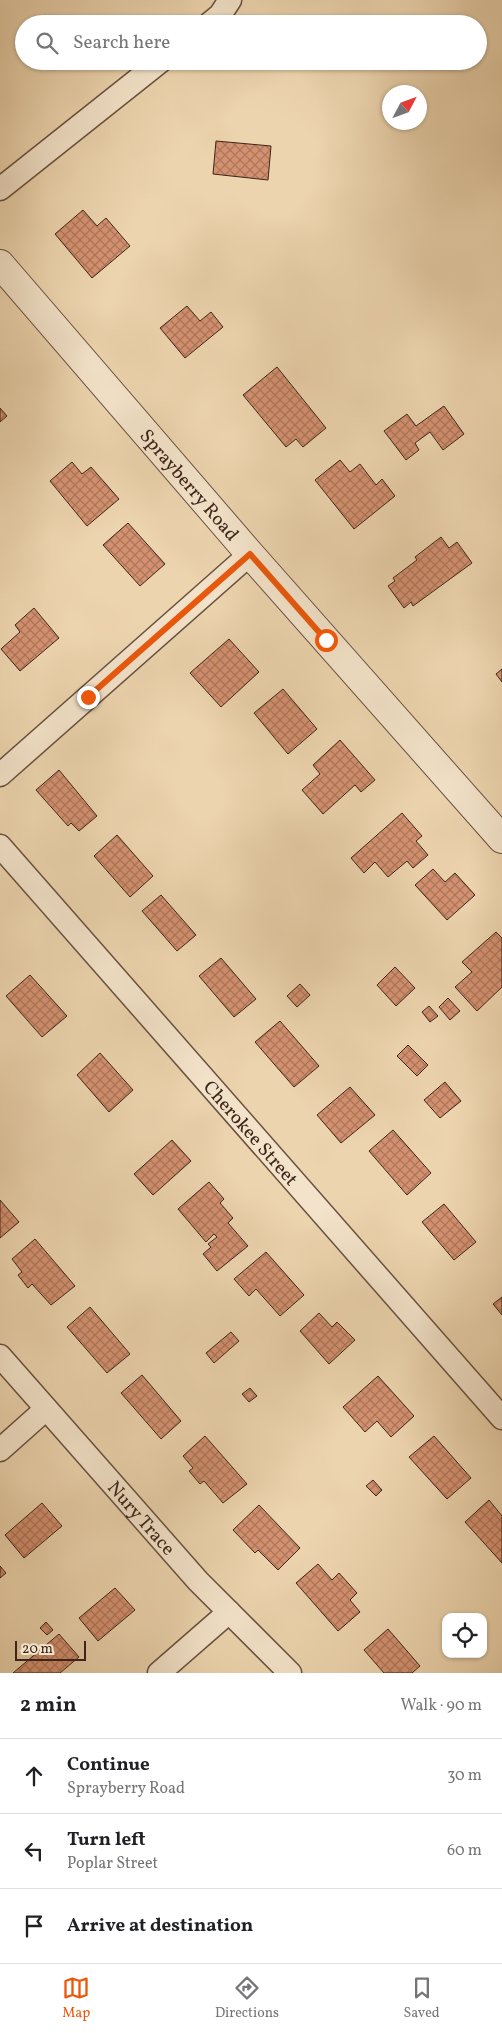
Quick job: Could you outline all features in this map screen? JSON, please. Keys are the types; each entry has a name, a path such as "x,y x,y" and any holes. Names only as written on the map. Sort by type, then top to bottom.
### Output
{"street":[{"path":"220,15 230,0"},
{"path":"0,189 151,70"},
{"name":"Sprayberry Road","path":"0,264 250,554 502,839"},
{"path":"0,775 250,554"},
{"name":"Cherokee Street","path":"0,846 502,1418"},
{"name":"Nury Trace","path":"0,1356 198,1580 290,1673"},
{"path":"0,1450 46,1409"},
{"path":"159,1673 229,1612"}],"building":[{"path":"216,141 271,146 268,180 213,174"},
{"path":"83,210 97,226 106,218 130,246 92,278 55,234"},
{"path":"187,306 200,321 211,312 223,327 185,358 160,328"},
{"path":"277,367 326,428 303,447 296,439 286,447 243,395"},
{"path":"444,406 464,434 443,450 430,432 415,443 419,450 406,460 384,431 407,414 416,426"},
{"path":"0,408 7,416 0,422"},
{"path":"340,460 350,472 360,464 376,485 382,479 395,496 354,529 315,480"},
{"path":"72,462 82,474 91,467 119,499 87,526 50,481"},
{"path":"128,523 165,564 140,586 103,545"},
{"path":"441,537 449,548 457,542 472,563 413,606 411,602 404,608 388,586 395,581 393,578 417,560 415,557"},
{"path":"34,608 59,638 20,671 1,649 20,632 15,625"},
{"path":"229,639 259,672 221,707 190,673"},
{"path":"502,669 502,682 496,674"},
{"path":"283,689 317,729 288,754 254,713"},
{"path":"340,740 375,780 361,792 355,785 323,814 302,790 320,774 313,765"},
{"path":"59,770 97,816 79,831 71,823 68,826 36,790"},
{"path":"402,813 422,836 416,841 428,855 413,868 407,861 388,877 375,862 364,873 351,858"},
{"path":"117,835 153,876 130,897 94,856"},
{"path":"433,869 445,882 455,873 475,895 447,920 415,885"},
{"path":"161,895 196,935 177,951 142,911"},
{"path":"496,932 502,938 502,987 477,1011 455,987 472,972 462,962"},
{"path":"221,958 256,999 234,1017 199,976"},
{"path":"395,967 415,988 396,1006 377,985"},
{"path":"30,975 67,1016 42,1037 6,996"},
{"path":"300,984 310,995 297,1007 287,996"},
{"path":"448,998 460,1011 450,1020 439,1007"},
{"path":"429,1006 438,1016 430,1022 422,1012"},
{"path":"280,1021 319,1066 294,1087 255,1042"},
{"path":"408,1045 428,1065 417,1076 397,1056"},
{"path":"100,1053 133,1090 109,1112 77,1075"},
{"path":"445,1082 461,1101 440,1118 424,1100"},
{"path":"350,1087 375,1115 341,1143 317,1115"},
{"path":"393,1130 431,1173 407,1195 369,1151"},
{"path":"172,1140 191,1161 153,1195 134,1174"},
{"path":"209,1182 224,1199 220,1203 233,1218 228,1223 248,1246 217,1271 203,1254 211,1247 208,1244 217,1237 214,1234 206,1242 178,1209"},
{"path":"0,1200 19,1222 0,1238"},
{"path":"444,1204 476,1242 454,1260 422,1222"},
{"path":"35,1239 75,1286 51,1305 32,1284 28,1288 18,1275 22,1272 12,1259"},
{"path":"266,1252 304,1295 280,1316 256,1289 249,1296 234,1279"},
{"path":"502,1297 502,1315 493,1304"},
{"path":"90,1307 130,1354 107,1373 67,1327"},
{"path":"319,1313 332,1327 337,1322 355,1340 329,1364 300,1331"},
{"path":"231,1332 239,1341 214,1363 206,1353"},
{"path":"142,1375 181,1421 161,1439 121,1393"},
{"path":"378,1376 414,1416 391,1437 377,1421 365,1432 343,1407"},
{"path":"250,1388 257,1396 249,1402 242,1394"},
{"path":"205,1436 247,1484 223,1503 204,1481 200,1484 189,1471 193,1468 183,1456"},
{"path":"434,1436 471,1478 447,1499 409,1457"},
{"path":"373,1480 382,1490 376,1496 366,1486"},
{"path":"489,1500 502,1516 502,1563 465,1522"},
{"path":"42,1503 62,1526 24,1558 5,1535"},
{"path":"259,1505 300,1548 278,1570 258,1550 255,1553 233,1530"},
{"path":"318,1564 332,1580 339,1573 357,1593 350,1600 360,1612 338,1631 296,1583"},
{"path":"0,1566 6,1573 0,1578"},
{"path":"115,1588 135,1610 98,1641 79,1618"},
{"path":"46,1622 53,1630 47,1635 40,1628"},
{"path":"388,1629 420,1666 412,1673 384,1673 364,1650"},
{"path":"59,1634 79,1657 60,1673 13,1673"}],"route":[{"path":"88,697 250,554 326,640"}]}
